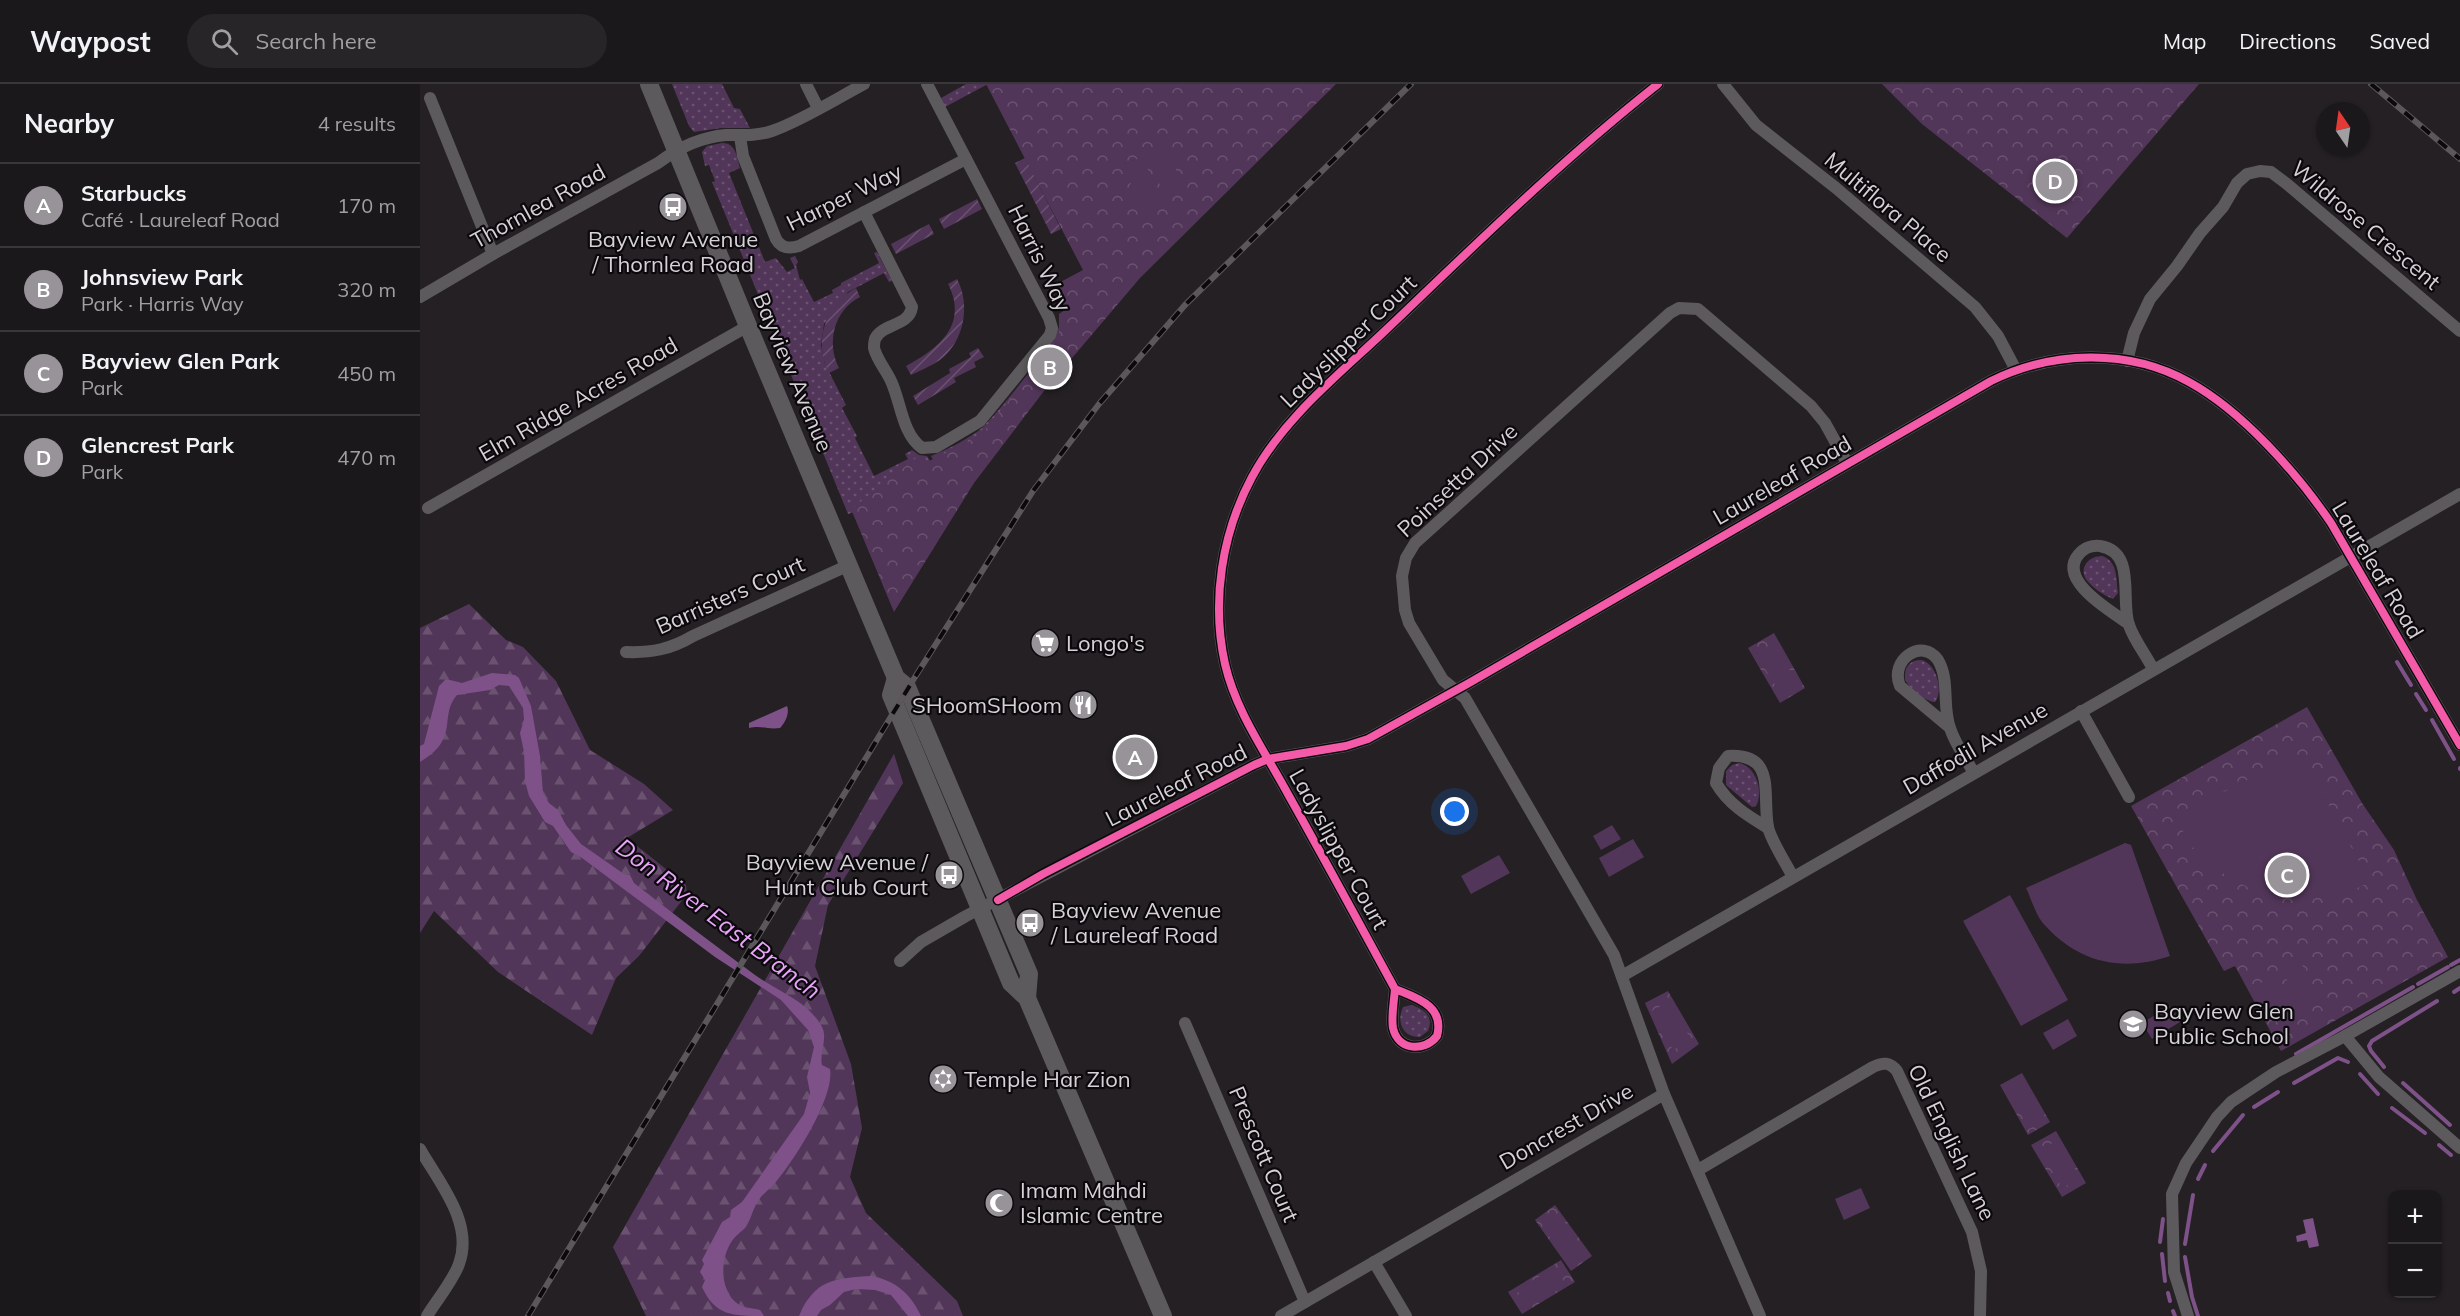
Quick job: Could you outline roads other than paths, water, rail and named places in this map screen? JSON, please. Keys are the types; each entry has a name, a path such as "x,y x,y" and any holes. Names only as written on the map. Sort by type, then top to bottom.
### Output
{"main road":[{"name":"Bayview Avenue","path":"649,84 896,678 907,687 1029,974 1028,998 1163,1316"},
{"name":"Bayview Avenue","path":"896,678 891,695 1011,983 1028,998"}],"street":[{"path":"806,84 818,108"},
{"path":"675,150 709,138 772,131 864,84"},
{"name":"Harris Way","path":"864,212 912,307 908,317 879,334 874,342 874,348 892,384 903,418 915,441 922,448 933,448 980,421 1050,335 1052,328 1049,318 927,84"},
{"name":"Ladyslipper Court","path":"1395,989 1233,691 1221,636 1220,593 1225,548 1232,524 1252,476 1288,423 1546,177 1658,84"},
{"name":"Multiflora Place","path":"1723,84 1756,125 1836,188 1975,307 1998,336 2016,370"},
{"path":"430,98 493,254"},
{"name":"Harper Way","path":"740,136 746,166 776,239 780,245 789,248 799,246 966,159"},
{"name":"Thornlea Road","path":"420,297 658,163 675,150"},
{"name":"Wildrose Crescent","path":"2127,361 2136,326 2150,299 2200,233 2223,207 2237,183 2247,174 2260,171 2271,172 2287,184 2460,332"},
{"name":"Poinsetta Drive","path":"1664,1094 1614,955 1465,698 1443,680 1409,623 1405,610 1403,566 1410,551 1424,535 1673,310 1686,307 1698,309 1811,406 1825,423 1846,463"},
{"name":"Elm Ridge Acres Road","path":"428,508 748,326"},
{"name":"Laureleaf Road","path":"900,961 921,942 981,909 1110,839 1268,759 1358,743 1456,690 1991,381 2043,362 2093,357 2127,361 2160,369 2189,382 2234,414 2307,488 2331,523 2458,738"},
{"path":"2350,557 2460,494"},
{"path":"2129,624 2082,588 2075,578 2073,570 2075,561 2086,549 2095,546 2107,547 2115,552 2122,563 2129,624 2153,669"},
{"name":"Daffodil Avenue","path":"1622,976 2350,557"},
{"name":"Barristers Court","path":"626,652 658,651 678,645 849,565"},
{"path":"1949,727 1943,673 1938,661 1932,654 1923,651 1912,653 1903,659 1898,669 1896,677 1900,686 1949,727 1974,773"},
{"path":"2081,711 2129,797"},
{"path":"1768,828 1748,816 1723,795 1716,783 1719,768 1728,756 1744,755 1755,760 1761,768 1768,802 1768,828 1793,877"},
{"path":"2188,1316 2174,1272 2172,1194 2186,1163 2217,1117 2231,1102 2276,1072 2460,971"},
{"path":"1395,989 1421,1000 1435,1012 1439,1029 1432,1042 1418,1048 1402,1043 1397,1037 1393,1029 1395,989"},
{"name":"Prescott Court","path":"1185,1023 1305,1302"},
{"path":"2345,1036 2379,1077 2460,1148"},
{"name":"Old English Lane","path":"1698,1170 1873,1067 1881,1063 1891,1065 1902,1081 1972,1232 1981,1271 1980,1316"},
{"name":"Doncrest Drive","path":"1281,1316 1664,1094 1760,1316"},
{"path":"420,1149 458,1215 464,1233 464,1245 459,1265 427,1316"},
{"path":"1374,1262 1406,1316"}],"waterway":[{"path":"2397,662 2411,685"},
{"path":"2416,694 2426,710"},
{"path":"2432,720 2454,759"},
{"path":"2451,965 2460,960"},
{"path":"2418,984 2448,967"},
{"path":"2296,1054 2413,987"},
{"path":"2454,992 2460,988"},
{"path":"2384,1067 2371,1051 2369,1046 2372,1041 2437,1001"},
{"path":"2294,1083 2338,1058 2348,1062"},
{"path":"2360,1074 2378,1094"},
{"path":"2403,1083 2450,1125"},
{"path":"2254,1107 2278,1092"},
{"path":"2392,1108 2425,1133"},
{"path":"2213,1151 2243,1115"},
{"path":"2439,1145 2451,1155"},
{"path":"2198,1179 2205,1165"},
{"path":"2185,1244 2193,1195"},
{"path":"2160,1242 2163,1219"},
{"path":"2162,1254 2165,1281"},
{"path":"2185,1257 2198,1316"},
{"path":"2168,1293 2170,1301"},
{"path":"2173,1311 2175,1316"}],"railway":[{"path":"528,1316 915,677 1033,491 1099,404 1185,305 1411,84"},
{"path":"2371,84 2460,159"}],"place":[{"name":"Glencrest Park","path":"2055,181"},
{"name":"Bayview Avenue / Thornlea Road","path":"673,207"},
{"name":"Johnsview Park","path":"1050,367"},
{"name":"Longo's","path":"1045,643"},
{"name":"SHoomSHoom","path":"1083,705"},
{"name":"Starbucks","path":"1135,757"},
{"name":"Bayview Avenue / Hunt Club Court","path":"949,875"},
{"name":"Bayview Glen Park","path":"2287,875"},
{"name":"Bayview Avenue / Laureleaf Road","path":"1030,923"},
{"name":"Bayview Glen Public School","path":"2133,1024"},
{"name":"Temple Har Zion","path":"943,1079"},
{"name":"Imam Mahdi Islamic Centre","path":"999,1203"}],"water label":[{"name":"Don River East Branch","path":"718,919"}]}
